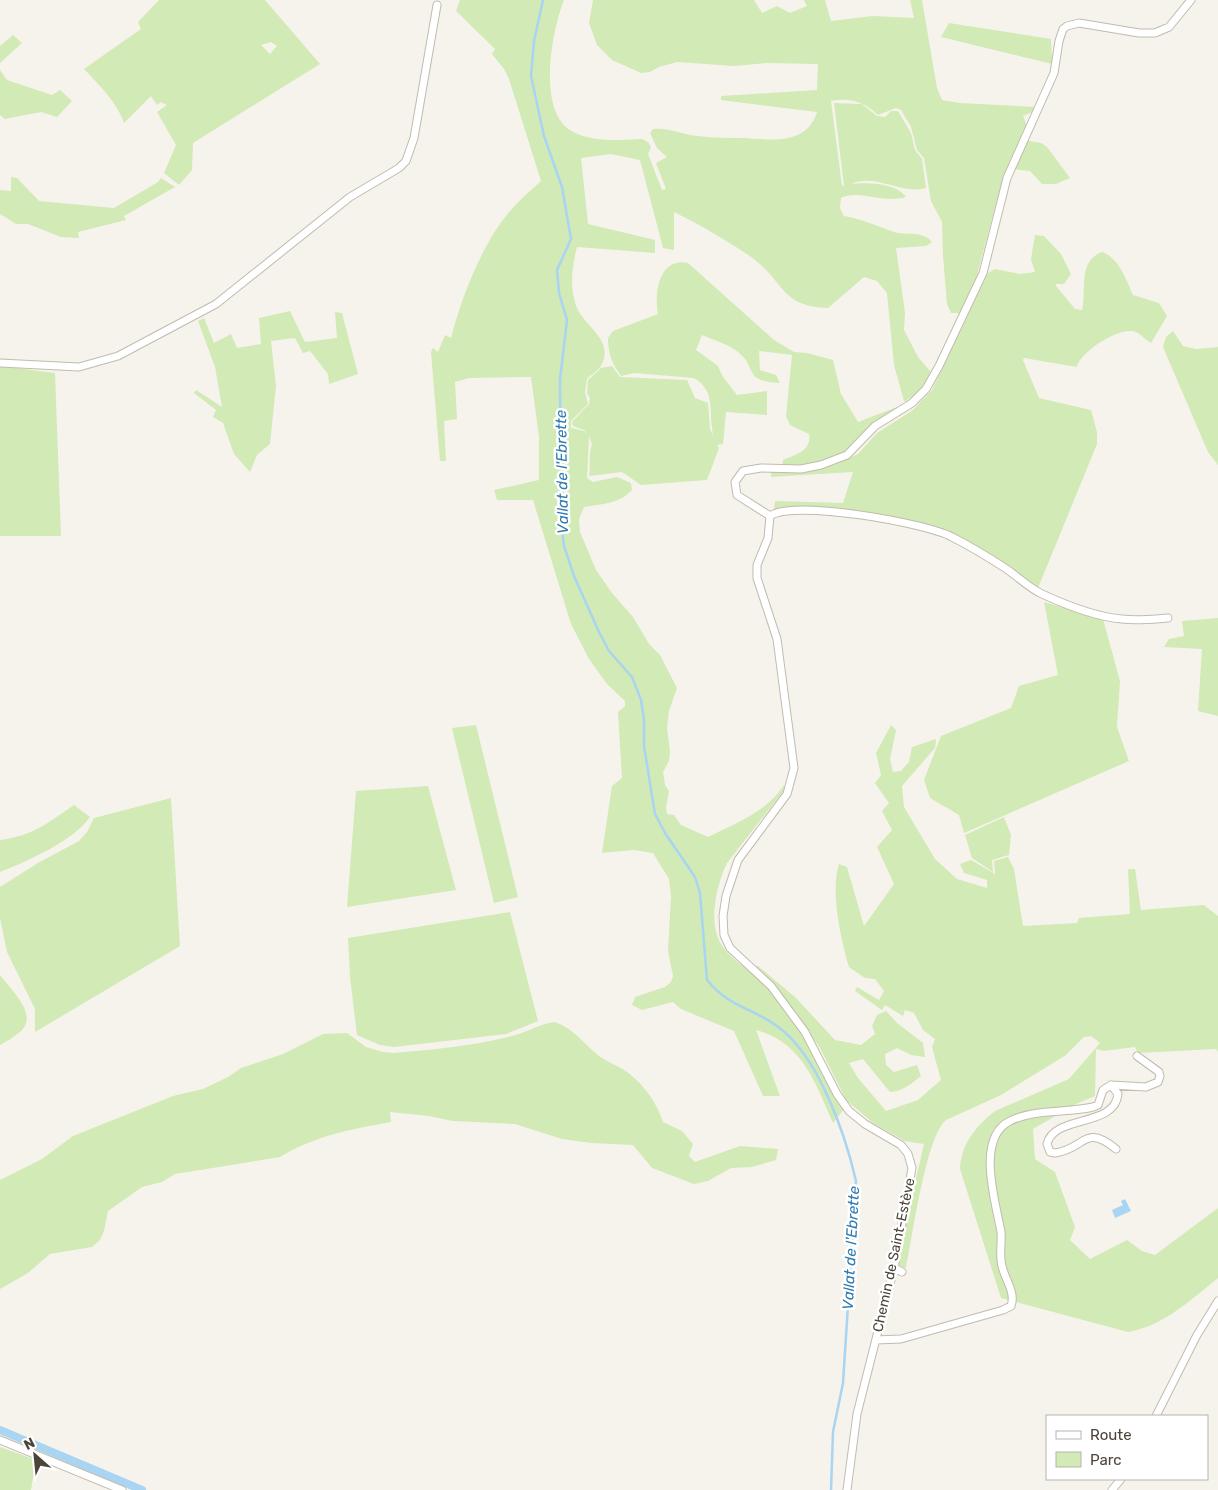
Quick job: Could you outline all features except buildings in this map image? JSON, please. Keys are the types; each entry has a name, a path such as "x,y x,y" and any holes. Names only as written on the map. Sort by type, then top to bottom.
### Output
{"street":[{"path":"1168,618 1124,620 1110,618 1056,600 1040,594 1005,568 950,536 924,527 829,509 781,512 770,516 737,494 735,482 738,475 748,470 761,468 801,469 839,459 854,450 875,426 912,403 931,381 983,272 1007,178 1054,73 1059,41 1064,29 1067,26 1079,23 1139,33 1155,33 1169,27 1192,0"},
{"path":"0,362 79,367 118,356 216,304 350,197 399,168 406,161 414,138 437,5"},
{"name":"Chemin de Saint-Estève","path":"770,516 768,538 757,566 757,578 777,639 794,768 787,794 738,860 726,896 723,916 724,935 730,948 771,986 805,1032 837,1094 849,1111 865,1124 906,1149 911,1161 911,1176 894,1268 857,1414 847,1490"},
{"path":"876,1340 901,1338 1003,1310 1010,1306 1013,1295 1002,1267 1000,1230 990,1180 993,1142 997,1133 1012,1120 1098,1105 1103,1090 1112,1085 1146,1087 1158,1082 1159,1072 1137,1056"},
{"path":"1112,1085 1118,1094 1113,1107 1106,1112 1051,1134 1047,1144 1050,1152 1055,1154 1095,1137 1104,1139 1116,1150"},
{"path":"894,1268 902,1272"},
{"path":"1157,1415 1197,1335 1218,1301"},
{"path":"0,1440 122,1490"},
{"path":"1112,1490 1120,1480"}],"green space":[{"path":"159,0 265,0 320,64 193,143 192,170 179,185 164,173 176,145 157,112 167,105 161,102 157,105 151,96 124,123 112,101 84,69 141,29 138,22","holes":["271,42 277,46 270,54 261,45"]},
{"path":"460,0 564,0 555,30 550,68 550,88 553,105 560,120 570,130 587,137 605,140 642,139 648,142 651,147 648,154 662,190 666,189 656,163 667,157 657,148 650,133 653,129 664,129 716,138 777,139 797,135 812,123 817,112 721,100 721,96 817,90 818,64 767,63 734,66 677,62 659,67 650,72 641,73 612,60 597,45 589,23 593,0 754,0 762,13 777,6 790,13 807,6 804,0 825,0 831,21 873,16 914,18 910,0 922,0 937,88 942,100 960,103 1035,107 1035,111 1023,116 1027,126 1023,140 1041,143 1047,147 1070,178 1056,184 1042,184 1030,171 1010,169 995,207 977,275 960,313 951,313 947,304 942,222 931,201 924,158 917,150 911,127 901,110 896,108 878,115 862,104 877,116 885,117 891,111 898,111 911,133 915,150 922,159 926,188 907,189 879,182 860,181 851,184 881,184 902,192 906,197 888,199 855,195 848,196 841,198 840,208 844,216 894,232 924,236 932,242 926,246 896,248 905,313 904,330 918,357 931,372 920,390 904,401 894,365 887,293 877,281 864,277 828,308 813,307 801,303 785,292 754,259 715,234 674,212 674,250 663,248 640,160 611,154 581,158 588,224 655,240 655,253 577,247 572,278 574,300 581,315 602,341 604,357 600,368 587,379 585,392 588,404 571,421 571,428 584,431 588,435 584,430 573,426 572,422 589,404 590,398 587,393 588,380 601,368 612,366 620,377 687,380 695,398 708,403 710,429 714,437 709,397 706,390 694,378 634,373 621,376 613,363 609,349 608,338 613,331 658,314 657,296 661,278 671,265 678,263 688,263 774,340 794,352 807,353 833,360 841,394 858,422 897,407 897,411 847,454 801,468 782,466 783,460 802,452 808,445 809,440 809,434 790,425 786,416 792,355 759,351 760,370 776,375 780,383 768,382 755,377 748,363 734,349 702,335 696,350 718,366 723,377 737,395 767,391 767,415 726,412 723,444 717,445 719,448 707,480 641,485 622,472 589,476 592,445 589,436 587,478 593,482 617,477 631,483 632,490 616,501 584,507 579,519 580,532 596,570 612,593 633,617 649,644 660,655 677,688 669,711 667,728 670,751 669,761 663,772 665,785 669,791 666,808 667,814 674,815 681,825 708,837 759,810 769,803 784,785 785,789 727,863 719,883 715,905 715,928 718,938 727,952 770,989 803,1031 818,1056 844,1109 833,1123 820,1093 805,1066 785,1044 772,1036 756,1030 780,1096 763,1096 734,1031 681,1009 673,1002 642,1010 632,1005 635,997 665,987 671,982 673,976 668,951 671,896 669,879 653,853 634,850 602,853 612,786 622,778 618,712 625,706 625,701 607,684 589,659 571,624 533,500 497,500 494,490 539,480 539,437 531,377 469,378 455,382 457,419 444,421 446,461 440,461 431,352 433,348 438,352 445,335 451,338 460,307 473,274 497,229 514,207 541,181 509,79 492,54 495,49 456,11","holes":["851,100 862,104 834,103 844,186 842,186 831,101"]},
{"path":"949,23 1051,39 1052,64 941,37"},
{"path":"13,35 22,43 0,63 0,46"},
{"path":"0,70 7,80 52,95 60,90 72,101 57,117 41,112 5,119 0,115"},
{"path":"11,177 17,178 39,201 114,208 158,182 161,178 175,187 124,216 126,220 78,232 79,238 61,237 28,224 16,224 0,214 0,190 11,191"},
{"path":"1035,235 1044,236 1061,254 1071,274 1064,284 1056,284 1056,286 1075,309 1082,310 1086,269 1089,262 1094,256 1102,252 1117,264 1125,276 1133,295 1159,303 1167,316 1151,343 1134,331 1124,331 1108,338 1091,349 1079,361 1077,367 1024,358 1023,360 1039,398 1091,410 1097,432 1097,444 1038,588 993,559 919,524 830,508 774,509 775,501 843,503 853,472 771,477 771,471 817,469 834,465 858,454 877,433 913,410 932,390 988,273 995,269 1020,274 1035,272 1031,259"},
{"path":"290,311 305,342 337,338 335,312 342,313 358,374 329,384 328,374 310,351 303,353 295,338 271,341 276,386 270,444 257,455 250,472 234,454 223,423 213,417 216,410 194,393 196,390 222,407 215,367 198,321 204,318 214,343 231,334 237,348 261,344 259,318"},
{"path":"1173,331 1183,346 1196,349 1218,347 1218,465 1208,452 1163,347 1166,337"},
{"path":"0,366 55,373 61,536 0,536"},
{"path":"1044,602 1103,619 1120,681 1117,727 1129,761 964,833 959,815 930,798 924,780 941,736 1011,708 1019,686 1058,675"},
{"path":"1218,618 1218,716 1198,711 1202,649 1164,647 1169,639 1184,636 1182,621"},
{"path":"476,725 518,897 494,903 452,728"},
{"path":"891,725 896,730 890,759 893,772 901,771 909,762 912,747 936,739 935,748 902,786 904,807 935,859 957,879 987,888 987,880 964,873 960,864 971,860 995,874 994,861 1008,857 1014,869 1023,926 1077,923 1079,918 1130,914 1128,869 1135,869 1141,910 1204,905 1218,916 1218,1052 1216,1049 1138,1053 1135,1047 1103,1051 1096,1049 1095,1096 1076,1104 1033,1129 1035,1159 1055,1172 1075,1227 1070,1240 1090,1259 1127,1240 1142,1251 1155,1255 1218,1208 1218,1278 1176,1311 1153,1324 1128,1332 1001,1298 960,1169 963,1152 971,1136 988,1117 995,1111 1069,1079 1100,1043 1091,1036 1084,1037 1066,1055 1001,1095 946,1120 932,1146 926,1166 906,1268 896,1265 924,1144 905,1141 873,1123 846,1100 820,1048 777,988 755,966 758,966 796,998 835,1040 861,1045 875,1034 872,1026 877,1015 886,1011 897,1023 923,1043 925,1057 911,1055 897,1048 885,1054 886,1065 894,1072 917,1065 921,1076 907,1087 899,1090 890,1092 863,1059 849,1063 858,1078 886,1111 918,1100 941,1080 932,1047 935,1039 923,1030 914,1013 905,1010 903,1016 885,1005 882,1010 855,991 857,987 879,1000 884,991 875,979 865,978 849,967 838,916 836,888 839,864 847,867 864,926 894,884 877,847 892,830 882,811 889,803 875,783 881,775 876,753"},
{"path":"428,786 456,890 347,907 356,791"},
{"path":"171,798 180,946 35,1032 35,1009 7,952 0,918 0,887 38,863 79,841 87,832 94,818"},
{"path":"74,805 90,817 82,826 49,849 0,872 0,840 31,832"},
{"path":"1004,817 1011,835 1009,855 992,860 993,872 972,858 965,835"},
{"path":"510,912 538,1021 506,1034 394,1047 380,1045 357,1035 350,977 348,938"},
{"path":"0,975 21,1002 27,1018 20,1032 0,1045"},
{"path":"555,1022 571,1031 597,1055 624,1070 643,1086 653,1100 663,1122 682,1131 693,1144 689,1156 695,1162 740,1146 778,1149 776,1160 752,1167 731,1168 708,1181 694,1184 652,1168 633,1145 591,1143 562,1139 515,1124 453,1121 429,1116 390,1112 391,1122 320,1139 280,1157 175,1174 162,1182 142,1187 108,1211 100,1240 92,1247 50,1254 28,1273 0,1289 0,1180 42,1159 73,1136 173,1096 203,1089 228,1077 241,1068 283,1054 323,1034 347,1033 366,1047 393,1053 494,1040 514,1036"},
{"path":"0,1447 36,1460 31,1490 0,1490"}],"water":[{"path":"1125,1199 1131,1211 1115,1218 1112,1210 1123,1205 1121,1201"}],"waterway":[{"name":"Vallat de l'Ebrette","path":"543,0 534,41 531,76 544,136 562,187 571,239 557,270 559,293 567,320 560,380 561,522 564,546 574,576 599,632 609,651 632,677 641,700 644,719 644,746 655,814 665,833 695,877 700,893 707,980 732,1002 777,1026 792,1039 805,1056 828,1096 845,1141 856,1181 843,1383 833,1432 831,1490"},
{"path":"0,1430 142,1490"}]}
